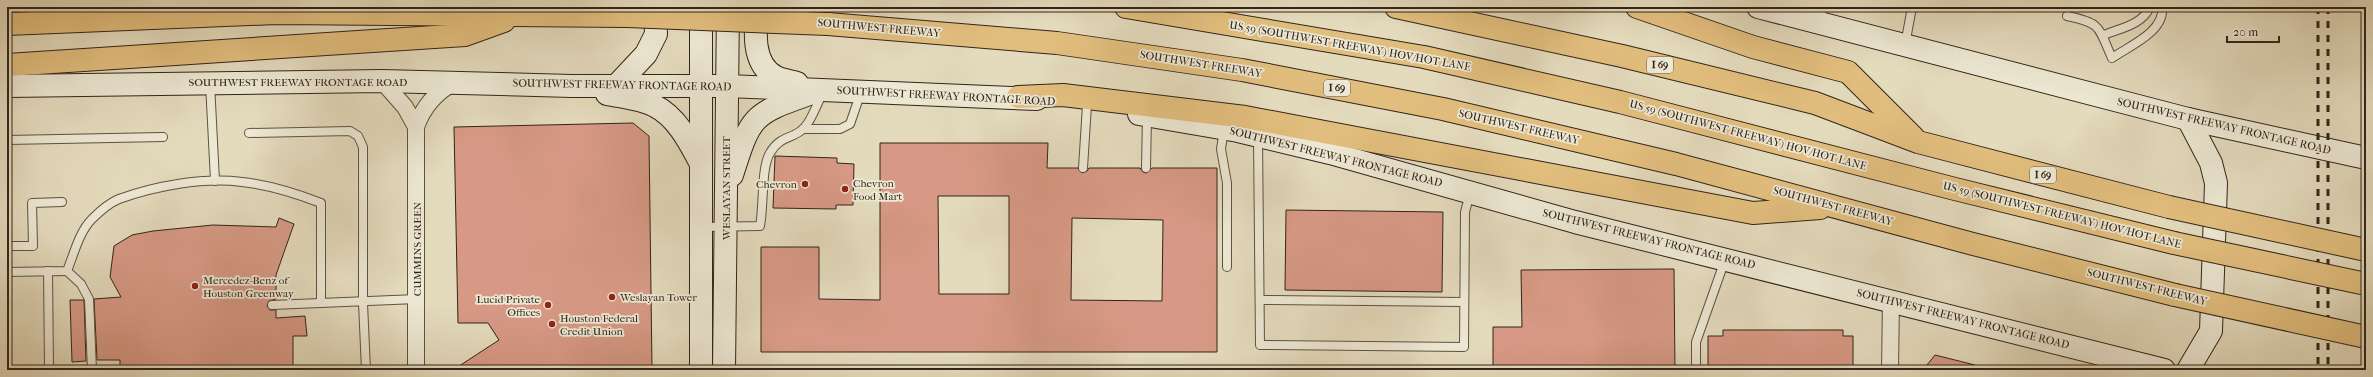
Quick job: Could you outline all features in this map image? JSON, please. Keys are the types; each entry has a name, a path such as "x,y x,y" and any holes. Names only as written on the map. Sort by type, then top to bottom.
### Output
{"highway":[{"name":"US 59 (SOUTHWEST FREEWAY) HOV/HOT LANE","path":"1126,7 1424,57 1620,102 1955,189 2174,243 2366,284"},
{"name":"I 69","path":"1396,7 1614,55 1814,103 1918,142 2169,207 2366,250"},
{"path":"1637,7 1753,47 1848,72 1918,142"},
{"name":"SOUTHWEST FREEWAY","path":"7,24 276,13 522,14 828,24 1057,43 1242,70 1443,108 1676,164 1973,244 2175,295 2366,337"},
{"path":"7,65 465,34 522,14"},
{"path":"1018,97 1063,95 1245,117 1753,213 1837,207"}],"main road":[{"path":"617,85 646,54 656,34 655,7"},
{"path":"701,7 702,370"},
{"name":"WESLAYAN STREET","path":"724,370 728,7"},
{"path":"758,7 755,36 759,53 765,67 775,77 820,89"},
{"name":"SOUTHWEST FREEWAY FRONTAGE ROAD","path":"1758,7 1822,15 1905,45 2188,119 2366,158"},
{"name":"SOUTHWEST FREEWAY FRONTAGE ROAD","path":"7,86 210,82 382,81 572,86 702,85 1018,97 1086,105 1224,128 1258,136 1470,192 1574,222 1725,258 2164,370"},
{"path":"572,86 654,105 669,116 689,141 702,165"},
{"path":"725,197 744,138 756,117 782,103 820,89"},
{"path":"2188,119 2211,163 2216,183 2211,331 2188,370"}],"street":[{"name":"CUMMINS GREEN","path":"382,81 405,107 416,127"},
{"name":"CUMMINS GREEN","path":"416,370 416,127 422,114 433,98 455,82"},
{"path":"1890,370 1892,301"}],"lane":[{"path":"1905,45 1912,7"},
{"path":"2104,35 2138,22 2146,15 2150,7"},
{"path":"2067,16 2089,20 2104,35 2112,58 2152,31 2160,21 2163,14 2162,7"},
{"path":"210,82 215,181"},
{"path":"804,128 820,89"},
{"path":"702,228 760,226 763,211 766,164 769,153 780,140 804,128 840,129 850,124 861,91"},
{"path":"1083,168 1086,105"},
{"path":"1146,168 1147,115"},
{"path":"1224,128 1221,149 1227,178 1227,267"},
{"path":"249,133 350,131 358,136 363,147 363,303 366,370"},
{"path":"1258,136 1260,345 1464,347 1465,212 1470,192"},
{"path":"7,140 164,137"},
{"path":"67,271 79,239 91,220 117,200 161,189 215,181 241,181 269,186 321,203 321,304"},
{"path":"7,246 33,246 32,203 62,202"},
{"path":"1696,370 1696,342 1725,258"},
{"path":"48,271 49,370"},
{"path":"7,272 67,271 81,284 89,299 92,370"},
{"path":"272,305 363,303 417,299"},
{"path":"1260,300 1464,302"}],"building":[{"path":"633,123 649,136 652,370 453,370 499,340 488,323 458,323 454,127"},
{"path":"880,143 1048,143 1047,168 1078,168 1082,173 1087,171 1089,168 1140,168 1146,173 1152,168 1217,168 1217,352 761,352 761,247 819,247 819,299 880,300","holes":["938,196 1009,196 1009,294 939,294","1072,218 1163,220 1162,301 1071,300"]},
{"name":"Chevron","path":"775,156 837,158 837,163 854,164 853,205 836,205 836,209 773,208"},
{"path":"1286,210 1443,212 1442,292 1285,290"},
{"name":"Mercedez-Benz of Houston Greenway","path":"279,218 294,224 276,275 276,299 269,301 267,306 270,310 276,310 276,318 305,316 307,336 293,336 293,370 120,370 120,360 97,360 94,299 121,297 110,277 114,246 132,235 153,231 213,225 276,227"},
{"path":"1674,269 1675,370 1493,370 1493,327 1522,327 1521,270"},
{"path":"70,300 84,300 86,361 72,362"},
{"path":"1723,330 1843,330 1843,336 1853,336 1853,370 1708,370 1708,336 1723,336"},
{"path":"1935,355 1975,365 1975,370 1923,370"}],"railway":[{"path":"2318,7 2318,370"},
{"path":"2328,7 2328,370"}],"place":[{"name":"Chevron","path":"805,184"},
{"name":"Chevron Food Mart","path":"845,189"},
{"name":"Mercedez-Benz of Houston Greenway","path":"195,286"},
{"name":"Weslayan Tower","path":"612,297"},
{"name":"Lucid Private Offices","path":"548,305"},
{"name":"Houston Federal Credit Union","path":"552,324"}]}
